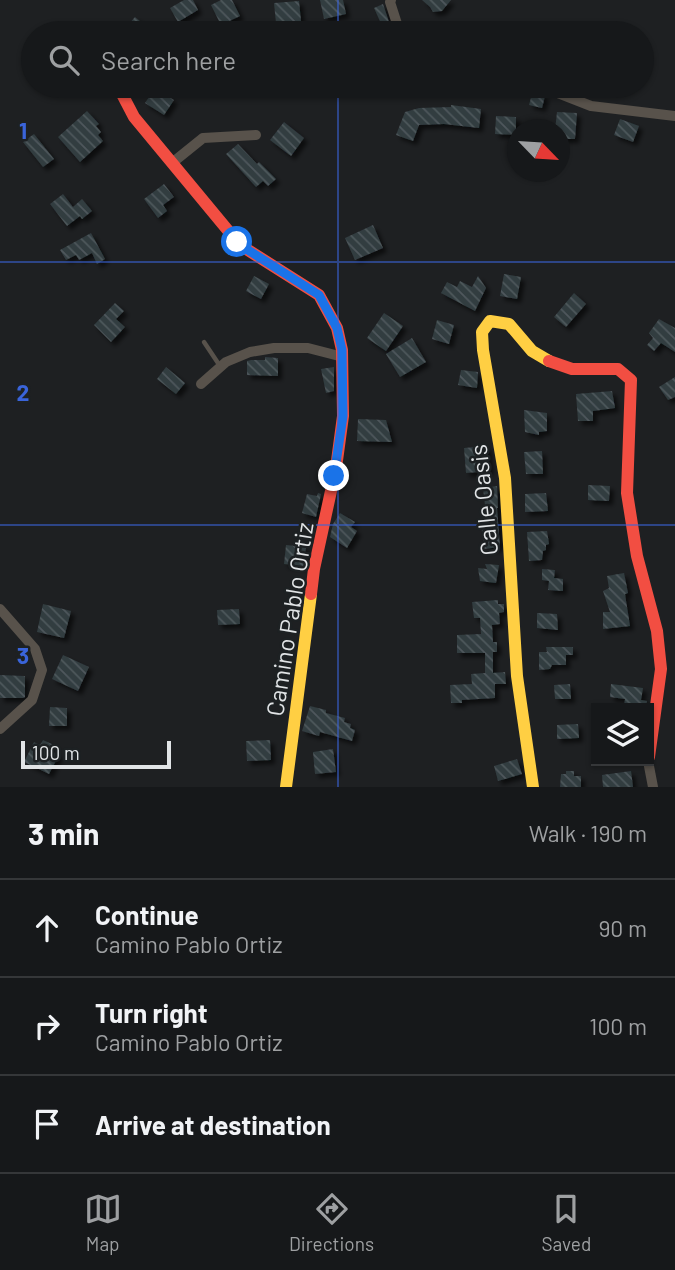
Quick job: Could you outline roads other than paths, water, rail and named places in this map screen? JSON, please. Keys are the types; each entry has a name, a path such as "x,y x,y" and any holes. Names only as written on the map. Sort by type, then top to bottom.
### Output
{"street":[{"path":"391,0 397,21"},
{"name":"Camino Pablo Ortiz","path":"124,98 134,117 240,245 319,295 337,328 342,350 343,416 336,468 314,569 286,787"},
{"path":"571,98 591,106 675,116"},
{"path":"172,163 203,138 256,135"},
{"name":"Calle Oasis","path":"533,787 517,676 505,478 483,350 482,332 490,321 509,324 532,351 552,363 572,369 618,369 631,380 627,493 637,556 657,631 661,670 654,718"},
{"path":"201,384 226,362 250,352 274,348 308,348 342,357"},
{"path":"0,609 35,649 43,670 32,700 0,729"},
{"path":"649,766 653,787"}],"lane":[{"path":"204,342 220,367"}]}
